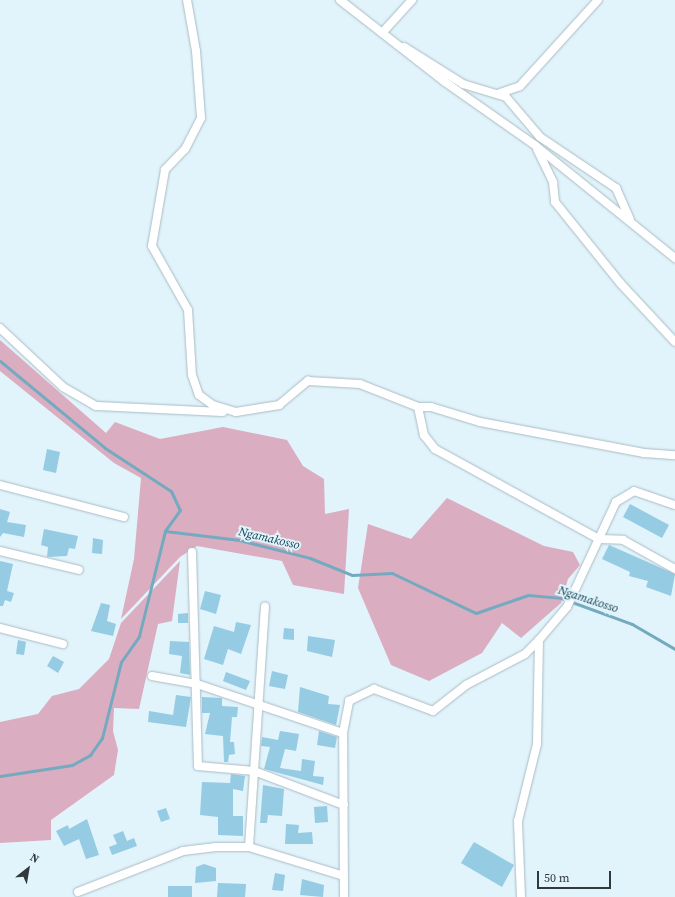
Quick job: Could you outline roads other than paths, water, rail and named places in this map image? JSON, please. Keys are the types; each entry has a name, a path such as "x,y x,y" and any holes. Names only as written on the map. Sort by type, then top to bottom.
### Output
{"street":[{"path":"187,0 201,118 185,149 166,170 152,246 188,310 191,369 199,395 213,405 236,412"},
{"path":"340,0 394,43 536,146 631,220 675,258"},
{"path":"382,33 412,0"},
{"path":"394,43 414,51 474,89 500,93 520,86 598,0"},
{"path":"500,93 540,137 616,188 631,220"},
{"path":"536,146 553,182 555,202 621,284 675,342"},
{"path":"0,328 63,387 96,406 236,412 279,405 308,381 360,384 418,407 431,407 480,422 637,452 675,455"},
{"path":"418,407 424,435 435,450 599,539 623,540 675,569"},
{"path":"0,485 124,517"},
{"path":"344,897 343,733 349,701 374,689 433,711 466,685 524,654 539,640 567,607 616,502 634,491 675,505"},
{"path":"0,551 79,570"},
{"path":"192,552 197,684 198,766 254,771 344,805"},
{"path":"249,847 257,704 265,608"},
{"path":"0,628 62,644"},
{"path":"520,897 518,821 536,744 539,640"},
{"path":"152,676 197,684 343,733"},
{"path":"78,892 183,851 249,847 344,876"}],"waterway":[{"path":"0,361 105,448 171,491 180,510 165,531"},
{"name":"Ngamakosso","path":"0,776 72,765 90,755 102,738 121,662 139,636 165,531 239,540 310,558 352,575 392,573 476,613 528,595 561,598 632,624 675,649"}]}
